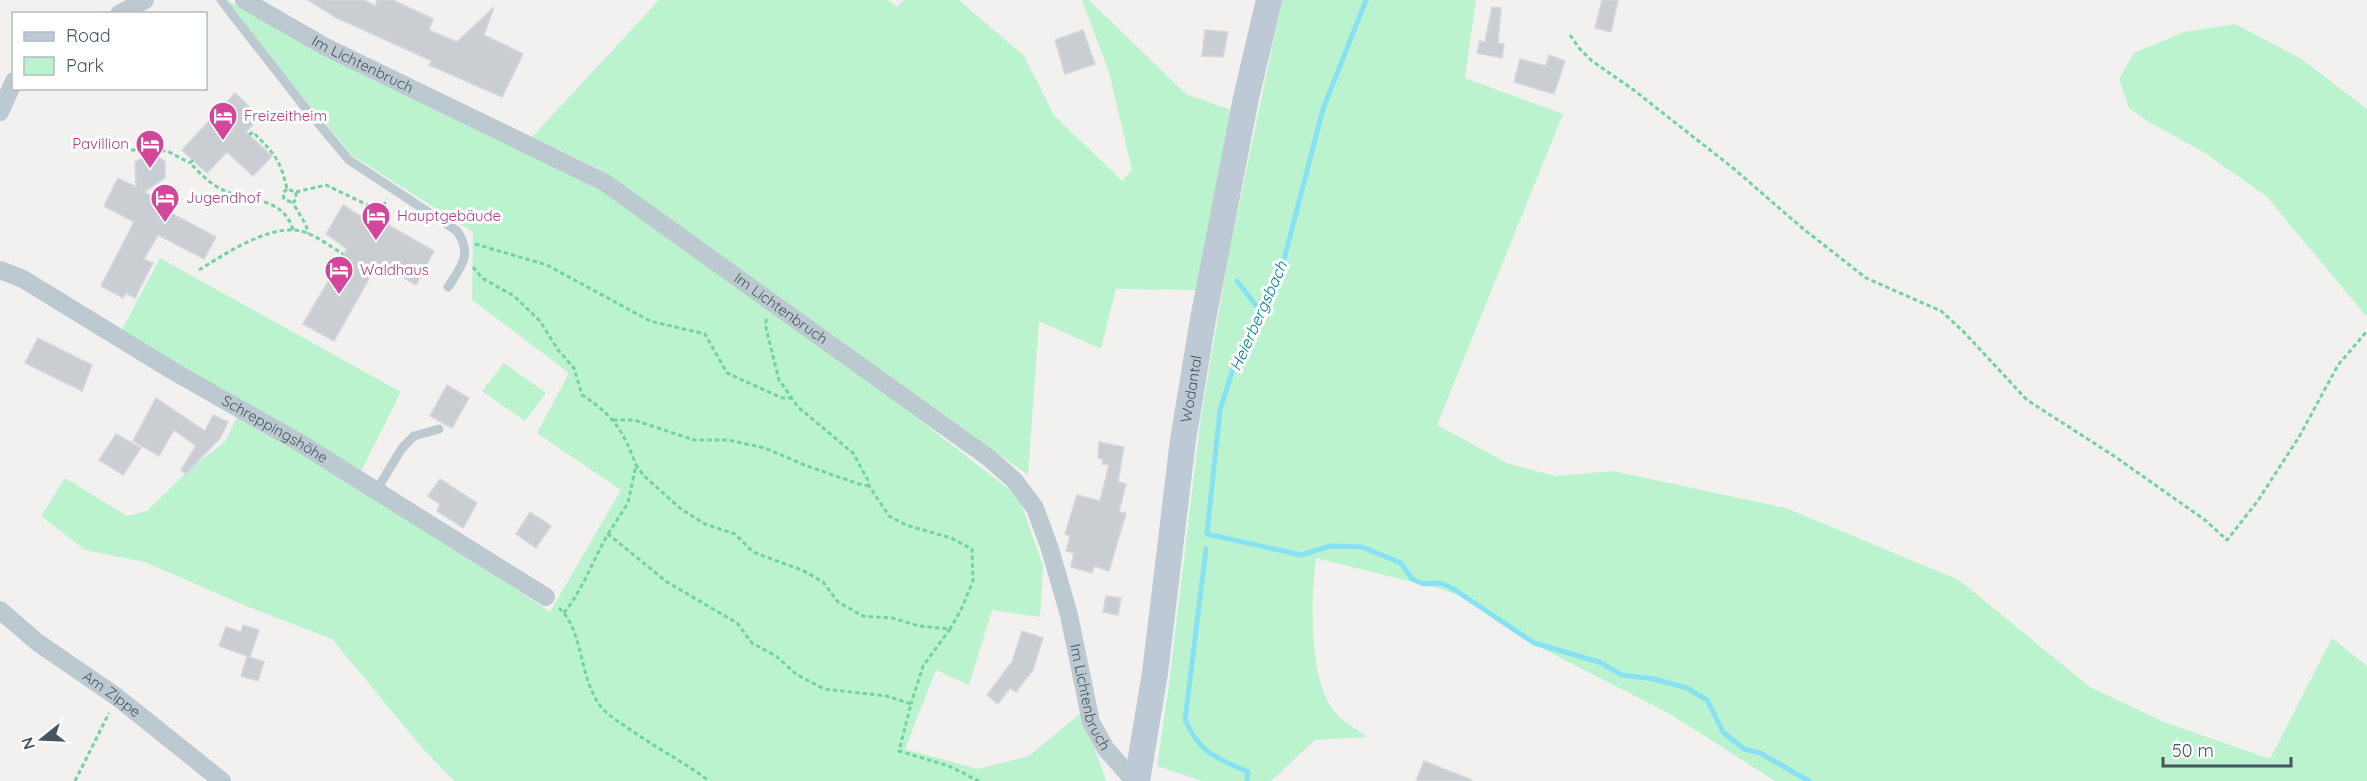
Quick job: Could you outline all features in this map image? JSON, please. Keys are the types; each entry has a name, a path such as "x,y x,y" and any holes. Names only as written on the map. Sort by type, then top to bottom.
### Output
{"main road":[{"name":"Wodantal","path":"1136,781 1155,673 1183,440 1203,319 1241,120 1269,0"}],"street":[{"path":"123,12 146,0"},
{"name":"Im Lichtenbruch","path":"244,0 324,46 604,182 989,458 1014,480 1035,508 1050,549 1069,615 1091,722 1106,749 1136,781"},
{"path":"0,112 12,85"},
{"name":"Schreppingshöhe","path":"0,270 23,279 167,367 300,443 546,597"},
{"name":"Am Zippe","path":"0,610 37,642 117,697 222,781"}],"lane":[{"path":"221,0 349,160 457,231 463,241 465,257 448,287"},
{"path":"376,491 402,448 414,436 439,429"}],"path":[{"path":"1570,34 1579,48 1592,61 1631,88 1733,168 1801,227 1866,278 1941,311 1962,330 2027,400 2114,456 2196,513 2227,540 2257,502 2299,437 2338,365 2367,331"},
{"path":"249,135 253,132 277,156 282,166 287,189"},
{"path":"102,149 167,151 191,162 220,189 278,207 290,219 293,230"},
{"path":"287,189 296,192 326,184 380,211"},
{"path":"278,207 287,189"},
{"path":"376,219 392,189"},
{"path":"293,203 296,199 296,192"},
{"path":"284,199 293,203 306,225 308,234"},
{"path":"200,270 239,246 273,233 293,230 308,234 343,254"},
{"path":"481,246 547,265 650,321 705,334 727,374 782,398 792,398"},
{"path":"465,257 482,278 514,296 540,321 558,350 574,368 582,395 603,408 627,441 636,465 644,476 681,509 705,524 735,534 753,552 804,571 823,582 838,602 864,616 892,618 919,626 950,629"},
{"path":"772,302 765,324 779,380 798,407 853,453 869,486 889,516 906,525 951,538 972,549 973,581 950,629 922,666 899,751 949,766 979,781"},
{"path":"613,420 634,420 694,440 728,440 765,448 807,466 869,486"},
{"path":"564,613 577,597 591,563 628,503 636,465"},
{"path":"608,534 666,582 737,622 752,643 776,656 796,674 824,689 887,696 911,704"},
{"path":"546,597 564,613 575,633 591,691 603,709 647,742 692,768 709,781"},
{"path":"75,781 117,697"}],"green space":[{"path":"226,0 403,91 600,187 877,387 1019,497 1043,566 1040,617 992,610 969,685 936,670 905,749 978,769 1029,756 1082,712 1106,781 454,781 424,750 332,639 246,606 145,562 85,550 41,516 65,478 127,516 147,511 192,467 225,442 238,415 454,547 550,612 621,490 537,433 569,373 472,300 473,232 353,156 290,82"},
{"path":"659,0 888,0 897,7 904,0 959,0 1024,56 1054,115 1122,181 1132,170 1109,72 1082,0 1089,0 1186,94 1231,110 1196,290 1116,289 1101,349 1039,321 1028,475 605,172 532,137"},
{"path":"1282,0 1476,0 1465,78 1563,114 1437,425 1509,464 1556,476 1613,471 1786,508 1959,580 2090,687 2164,722 2270,759 2332,638 2367,666 2367,781 1775,781 1670,714 1547,651 1460,596 1441,589 1316,558 1313,637 1320,679 1326,696 1337,715 1367,737 1315,740 1271,781 1202,781 1157,766 1201,416 1228,258"},
{"path":"2235,24 2300,58 2367,109 2367,317 2266,196 2205,153 2149,122 2129,108 2119,79 2134,53 2184,32"},
{"path":"160,258 401,392 359,475 120,333"},
{"path":"504,363 546,393 525,421 482,391"}],"building":[{"path":"308,0 364,0 375,6 377,0 393,0 433,19 429,30 457,42 494,7 484,35 523,54 502,97 429,65 432,61 335,17"},
{"path":"1602,0 1618,0 1611,32 1595,28"},
{"path":"1492,7 1501,8 1498,43 1504,44 1502,58 1477,53 1480,41 1485,42"},
{"path":"1083,30 1095,64 1065,74 1055,40"},
{"path":"1205,30 1228,32 1223,57 1202,56"},
{"path":"1549,55 1565,61 1554,94 1514,82 1520,59 1546,66"},
{"name":"Freizeitheim","path":"235,93 260,117 246,132 272,156 253,176 227,152 207,173 182,150"},
{"path":"150,153 165,161 165,178 144,192 171,206 169,212 216,237 204,259 158,235 144,259 153,263 135,298 126,293 123,298 101,286 134,222 104,206 118,178 136,187 135,162"},
{"name":"Hauptgebäude","path":"343,205 365,219 368,213 434,251 416,285 378,263 334,341 303,324 347,249 326,234"},
{"path":"38,338 92,365 82,391 25,363"},
{"path":"447,385 469,398 452,428 430,416"},
{"path":"156,398 205,431 213,415 228,422 220,438 186,474 181,470 196,446 174,430 159,456 133,441"},
{"path":"116,434 141,448 123,475 99,460"},
{"path":"1099,442 1124,447 1118,482 1126,484 1119,512 1126,513 1109,571 1094,566 1092,573 1071,567 1074,553 1066,551 1070,536 1065,534 1077,495 1100,501 1109,465 1102,464 1103,459 1098,458"},
{"path":"440,479 477,503 463,528 437,511 440,504 428,496"},
{"path":"530,512 551,526 536,548 516,534"},
{"path":"1106,596 1121,598 1118,615 1103,612"},
{"path":"243,625 259,630 250,657 219,646 226,627 241,632"},
{"path":"1022,631 1043,638 1033,670 1016,692 1010,688 998,704 987,695 1012,662"},
{"path":"247,656 264,662 258,681 241,676"},
{"path":"1424,761 1472,780 1472,781 1416,781"}],"waterway":[{"path":"1366,0 1323,109 1280,275 1234,366 1220,410 1207,534 1301,555 1330,546 1362,547 1401,563 1412,579 1424,584 1440,583 1452,588 1534,643 1599,662 1622,675 1654,679 1687,688 1707,700 1723,732 1744,749 1760,753 1809,781"},
{"path":"1237,281 1261,312"},
{"name":"Heierbergsbach","path":"1206,549 1185,720 1197,740 1210,753 1248,772 1247,781"}],"place":[{"name":"Freizeitheim","path":"223,142"},
{"name":"Pavillion","path":"150,170"},
{"name":"Jugendhof","path":"165,224"},
{"name":"Hauptgebäude","path":"376,242"},
{"name":"Waldhaus","path":"339,296"}]}
